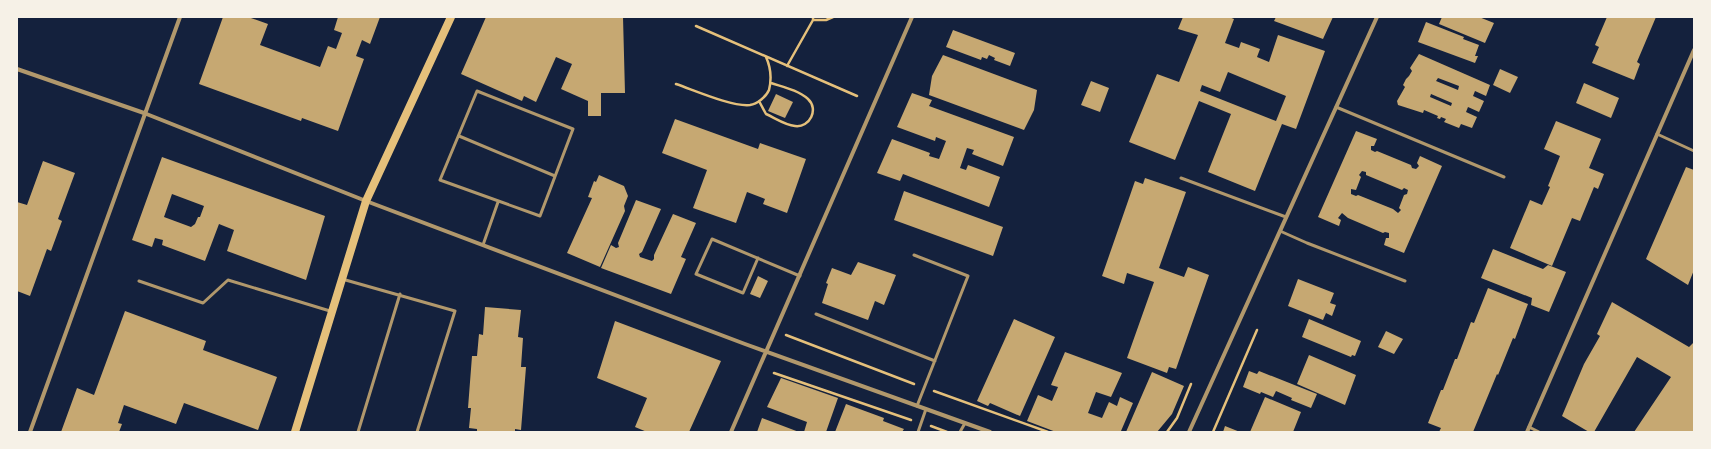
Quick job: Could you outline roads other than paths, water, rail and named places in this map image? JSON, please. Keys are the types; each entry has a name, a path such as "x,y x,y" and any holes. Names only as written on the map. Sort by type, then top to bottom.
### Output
{"main road":[{"path":"296,432 366,201 451,17"}],"street":[{"path":"30,432 144,113 180,17"},
{"path":"730,432 800,276 912,17"},
{"path":"1189,432 1377,17"},
{"path":"1527,432 1694,50"},
{"path":"17,69 144,113 366,201 766,352 990,432"}],"lane":[{"path":"477,91 573,129 556,176 540,216 440,180 477,91"},
{"path":"1336,106 1504,177"},
{"path":"1657,134 1694,151"},
{"path":"459,136 556,176"},
{"path":"1181,178 1286,218"},
{"path":"483,245 498,202"},
{"path":"1280,231 1405,281"},
{"path":"758,258 743,293 696,274 712,240 758,258 800,276"},
{"path":"914,255 968,276 917,406"},
{"path":"342,279 400,294 455,311 417,432"},
{"path":"139,281 203,303 228,280 332,312"},
{"path":"358,432 400,294"},
{"path":"816,314 935,361"},
{"path":"918,432 926,409"},
{"path":"960,432 965,423"},
{"path":"1529,427 1538,432"}]}
